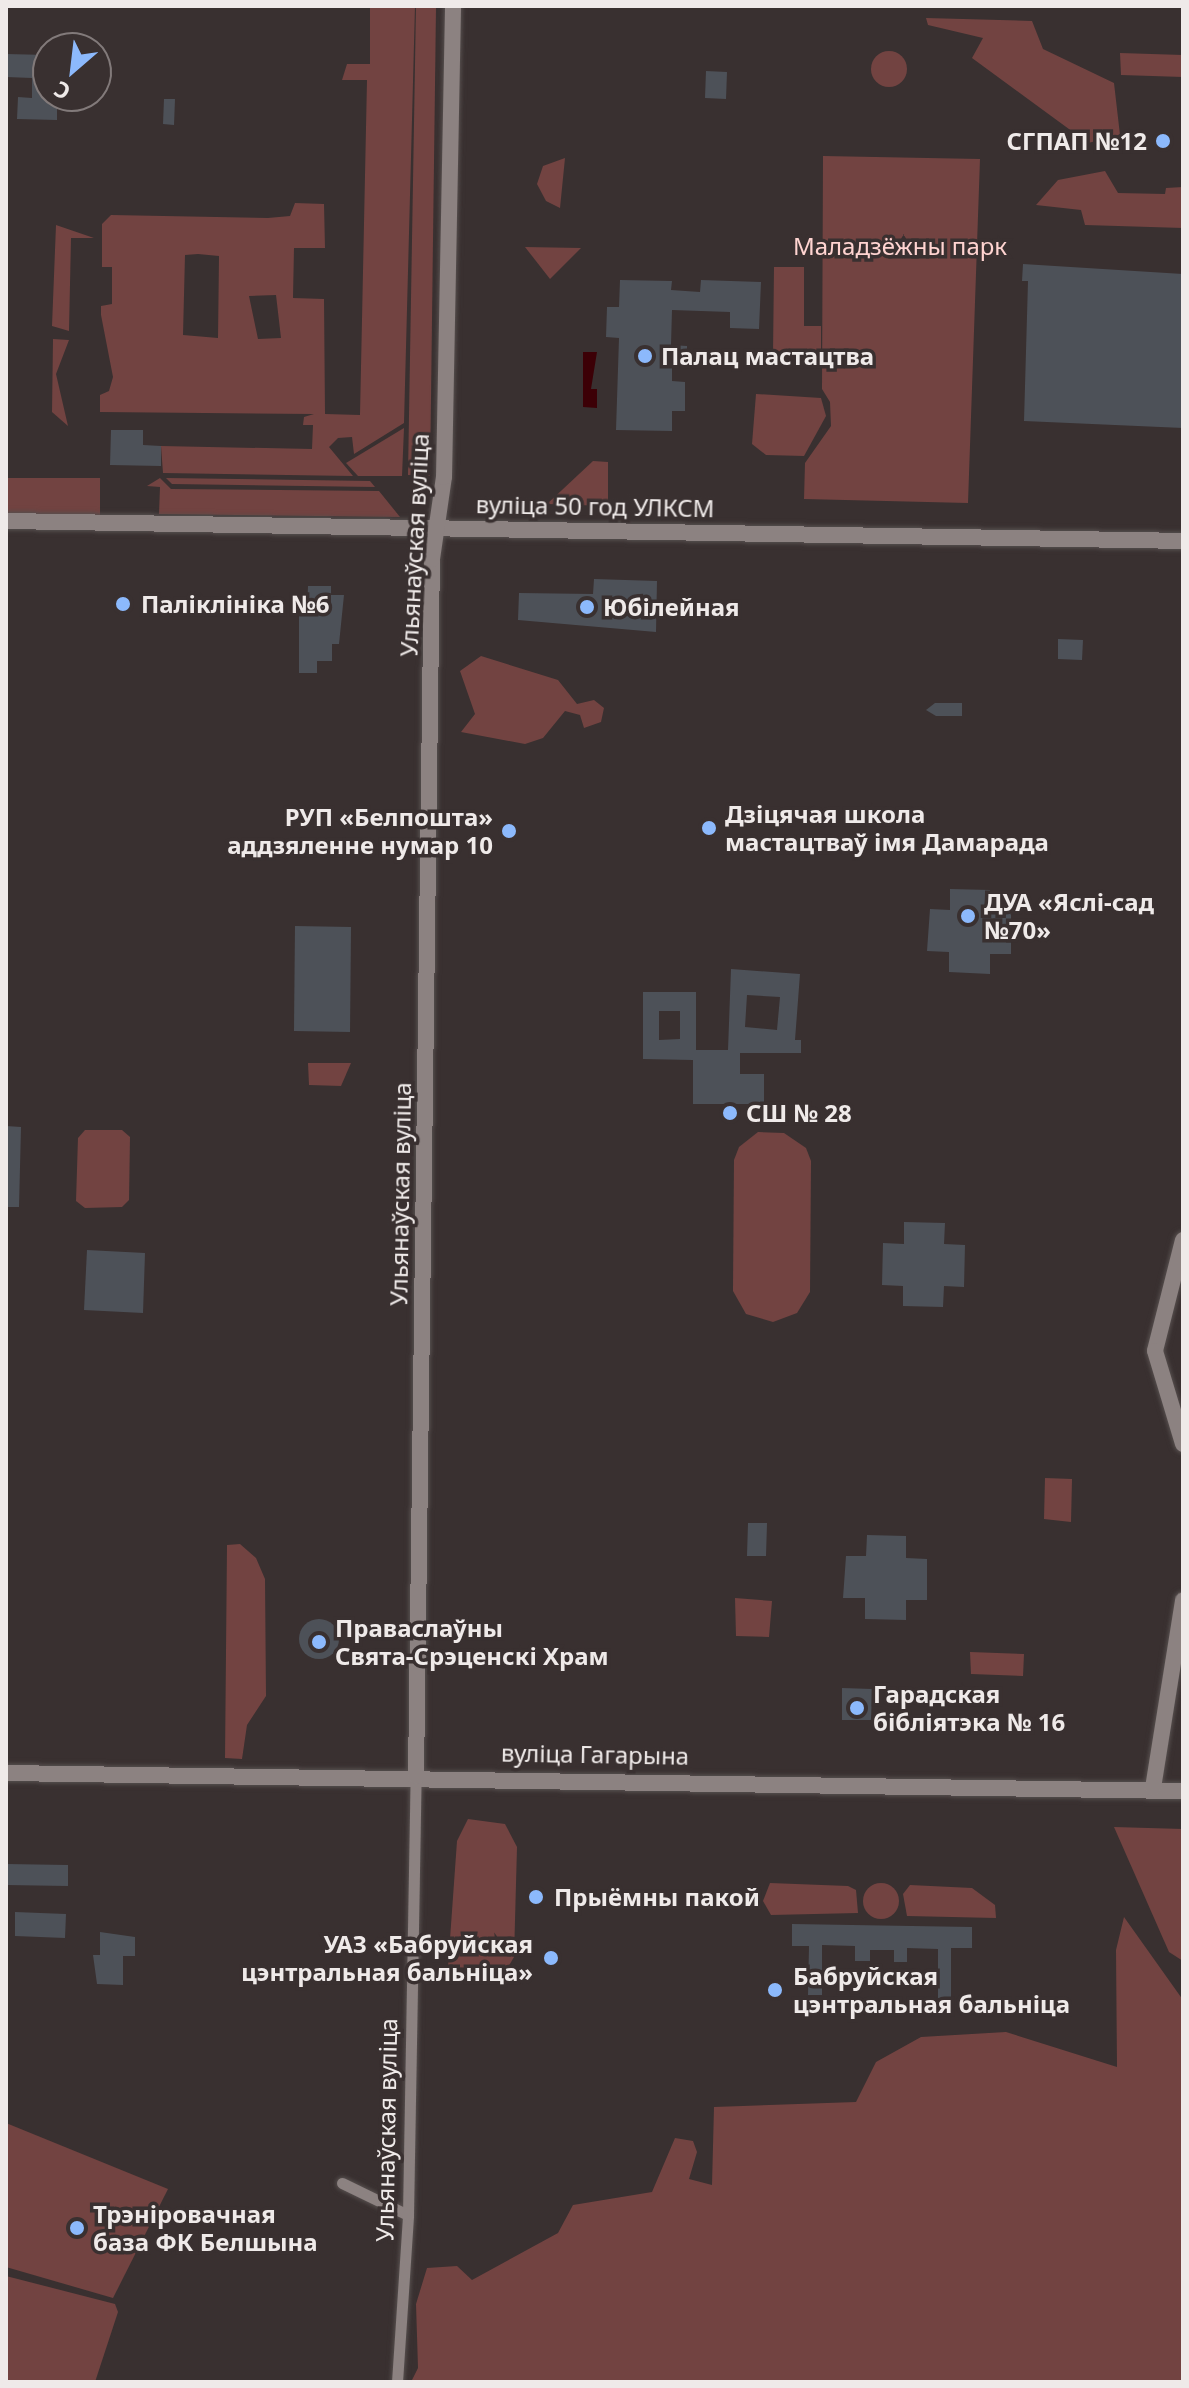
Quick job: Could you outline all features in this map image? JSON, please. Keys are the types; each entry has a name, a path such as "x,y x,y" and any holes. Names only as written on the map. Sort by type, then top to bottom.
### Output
{"main road":[{"name":"Ульянаўская вуліца","path":"416,1776 432,559 438,528 453,6"},
{"name":"вуліца 50 год УЛКСМ","path":"6,521 1183,541"},
{"path":"1183,1240 1155,1351 1183,1444"},
{"path":"1153,1788 1183,1600"},
{"name":"вуліца Гагарына","path":"6,1773 416,1776 1153,1788 1183,1791"}],"street":[{"name":"Ульянаўская вуліца","path":"397,2382 408,2215 416,1776"},
{"path":"342,2183 408,2215"}],"green space":[{"path":"370,6 415,6 404,423 354,454 352,437 338,438 329,447 353,476 163,473 161,446 312,449 313,425 303,425 304,417 314,414 100,412 100,395 109,391 113,377 101,315 101,306 112,304 112,267 102,267 102,224 111,215 268,218 290,216 295,203 324,204 325,248 294,248 293,298 324,299 325,414 360,415 367,80 342,80 347,64 370,64","holes":["185,255 219,256 218,338 183,335","276,295 281,338 258,339 249,296"]},
{"path":"416,6 436,6 430,476 408,475"},
{"path":"926,18 1032,21 1043,49 1114,83 1120,135 1088,143 972,58 983,38 928,25"},
{"path":"889,51 902,56 907,69 902,82 889,87 876,82 871,69 876,56"},
{"path":"1120,53 1183,55 1183,77 1121,75"},
{"name":"Маладзёжны парк","path":"823,156 980,159 968,503 804,499 805,463 831,426 830,402 822,389"},
{"path":"565,158 560,208 546,201 537,184 543,166"},
{"path":"1105,171 1118,193 1165,194 1166,188 1183,187 1183,228 1085,225 1081,210 1036,205 1058,180"},
{"path":"56,225 94,238 71,238 69,331 52,326"},
{"path":"525,247 581,248 550,279"},
{"path":"774,267 804,267 804,326 821,326 821,354 773,354"},
{"path":"53,339 69,340 56,374 68,426 52,412"},
{"path":"756,394 821,398 826,416 804,456 766,455 752,444"},
{"path":"404,428 402,476 358,476 346,463"},
{"path":"593,461 608,462 608,506 547,504"},
{"path":"6,478 100,478 100,523 6,521"},
{"path":"160,478 171,489 379,491 400,517 159,514 160,487 147,486"},
{"path":"166,478 370,481 375,487 172,484"},
{"path":"481,656 558,680 577,704 594,700 604,708 601,722 584,728 580,715 565,711 543,738 525,744 461,732 475,714 460,671"},
{"path":"308,1063 351,1063 341,1086 309,1085"},
{"path":"85,1130 122,1130 130,1137 129,1200 122,1207 85,1208 76,1201 78,1138"},
{"path":"758,1132 784,1133 806,1148 811,1161 810,1292 797,1313 773,1322 746,1314 733,1291 734,1160 739,1147"},
{"path":"1045,1478 1072,1479 1071,1522 1044,1519"},
{"path":"240,1544 256,1558 265,1579 266,1696 247,1725 242,1759 225,1758 227,1545"},
{"path":"735,1598 772,1601 769,1637 736,1636"},
{"path":"970,1652 1024,1654 1023,1676 971,1674"},
{"path":"468,1819 505,1824 517,1847 514,1957 507,1969 448,1967 457,1841"},
{"path":"1114,1827 1183,1829 1183,1961 1169,1952"},
{"path":"770,1883 848,1886 856,1890 858,1913 771,1915 763,1901"},
{"path":"881,1883 894,1888 899,1901 894,1914 881,1919 868,1914 863,1901 868,1888"},
{"path":"910,1885 972,1888 995,1905 996,1918 907,1916 903,1894"},
{"path":"1124,1917 1183,2000 1183,2382 411,2382 418,2368 416,2304 427,2268 457,2266 472,2280 558,2233 573,2205 652,2192 675,2138 693,2141 697,2152 689,2179 712,2185 714,2107 856,2102 876,2062 921,2037 1006,2032 1117,2067 1116,1950"},
{"name":"Трэніровачная база ФК Белшына","path":"6,2123 168,2189 113,2298 6,2267"},
{"path":"6,2276 115,2304 118,2312 95,2382 6,2382"}],"shaded area":[{"path":"583,352 597,352 591,389 597,389 597,408 583,407"}],"building":[{"path":"6,54 32,55 32,78 6,77"},
{"path":"706,71 727,72 726,99 705,98"},
{"path":"18,97 32,98 32,112 57,112 57,120 17,119"},
{"path":"164,99 175,99 174,125 163,124"},
{"path":"1023,264 1183,274 1183,428 1024,421 1028,281 1022,281"},
{"name":"Палац мастацтва","path":"620,280 672,281 671,290 700,292 701,280 761,282 759,329 730,328 730,312 672,310 671,345 687,346 687,356 672,355 672,381 685,382 685,411 672,411 672,431 616,430 619,338 606,337 607,307 619,307"},
{"path":"111,430 143,430 143,445 161,446 161,466 110,465"},
{"name":"Юбілейная","path":"594,579 657,581 656,632 518,620 519,593 593,594"},
{"path":"308,586 331,586 331,595 344,595 339,644 332,644 332,661 317,661 317,673 299,673 299,612 307,612"},
{"path":"1058,639 1083,640 1082,660 1058,659"},
{"path":"935,703 962,703 962,716 936,716 926,710"},
{"name":"ДУА «Яслі-сад №70»","path":"950,889 990,890 990,912 1011,912 1011,954 990,954 990,974 949,972 949,952 927,951 930,909 950,910"},
{"path":"295,926 351,927 350,1032 294,1031"},
{"name":"СШ № 28","path":"731,969 800,974 795,1040 801,1040 801,1053 740,1053 740,1074 764,1074 764,1104 693,1104 693,1060 643,1059 643,992 696,992 696,1050 728,1050","holes":["747,995 780,997 777,1030 745,1027","659,1011 680,1011 680,1039 659,1040"]},
{"path":"6,1126 21,1127 19,1207 6,1207"},
{"path":"904,1222 945,1223 944,1244 965,1245 964,1287 944,1286 943,1307 903,1306 903,1286 882,1285 883,1243 904,1244"},
{"path":"87,1250 145,1253 143,1313 84,1310"},
{"path":"748,1523 767,1523 766,1556 747,1556"},
{"path":"867,1535 906,1536 906,1558 927,1559 927,1600 906,1600 906,1620 865,1619 865,1598 843,1598 846,1556 866,1556"},
{"name":"Праваслаўны Свята-Срэценскі Храм","path":"319,1619 333,1625 339,1639 333,1653 319,1659 305,1653 299,1639 305,1625"},
{"name":"Гарадская бібліятэка № 16","path":"842,1688 872,1689 871,1720 842,1720"},
{"path":"6,1864 68,1865 68,1886 6,1885"},
{"path":"15,1912 66,1914 65,1938 15,1936"},
{"path":"792,1924 972,1927 972,1948 951,1948 951,1999 938,1998 938,1949 907,1948 907,1962 894,1962 894,1950 870,1950 870,1961 855,1961 855,1946 822,1945 822,1995 808,1995 809,1946 792,1946"},
{"path":"100,1932 135,1937 135,1956 123,1956 123,1985 97,1984 93,1955 100,1955"}],"place":[{"name":"СГПАП №12","path":"1163,141"},
{"name":"Палац мастацтва","path":"645,356"},
{"name":"Паліклініка №6","path":"123,604"},
{"name":"Юбілейная","path":"587,607"},
{"name":"Дзіцячая школа мастацтваў імя Дамарада","path":"709,828"},
{"name":"РУП «Белпошта» аддзяленне нумар 10","path":"509,831"},
{"name":"ДУА «Яслі-сад №70»","path":"968,916"},
{"name":"СШ № 28","path":"730,1113"},
{"name":"Праваслаўны Свята-Срэценскі Храм","path":"319,1642"},
{"name":"Гарадская бібліятэка № 16","path":"857,1708"},
{"name":"Прыёмны пакой","path":"536,1897"},
{"name":"УАЗ «Бабруйская цэнтральная бальніца»","path":"551,1958"},
{"name":"Бабруйская цэнтральная бальніца","path":"775,1990"},
{"name":"Трэніровачная база ФК Белшына","path":"77,2228"}]}
